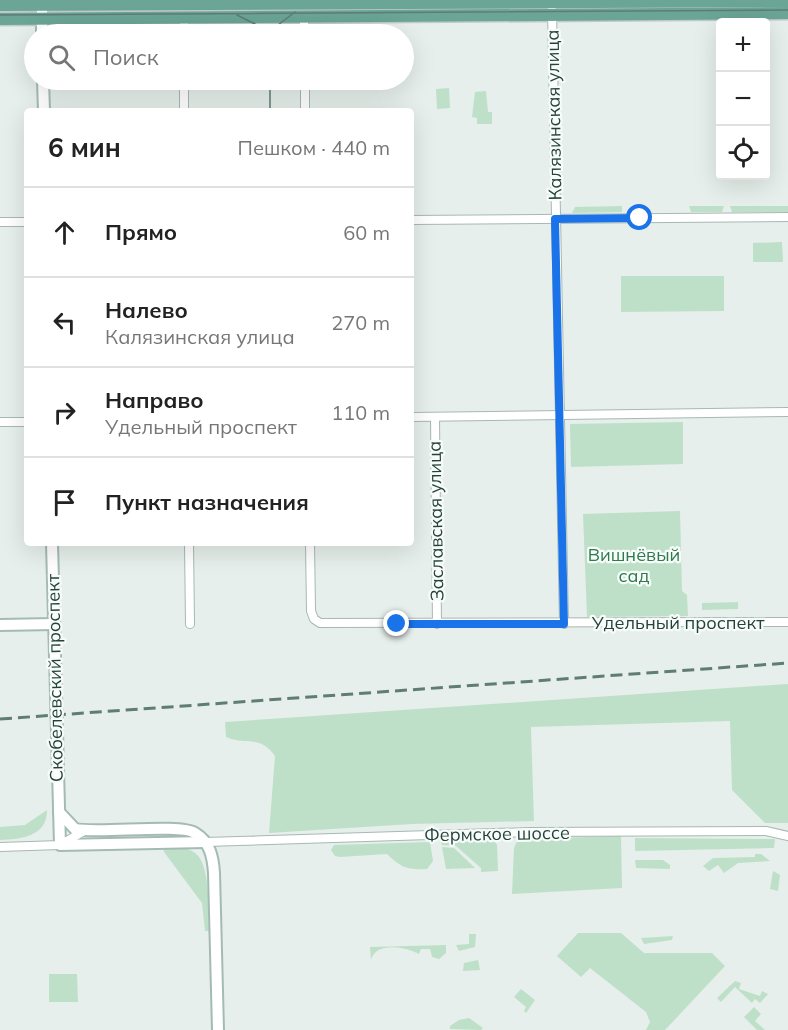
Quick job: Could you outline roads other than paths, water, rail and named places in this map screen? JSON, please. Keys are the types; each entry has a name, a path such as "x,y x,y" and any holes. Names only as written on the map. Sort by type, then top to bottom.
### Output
{"main road":[{"path":"0,19 304,16 552,8 608,1 788,1"},
{"path":"0,5 255,2 788,13"}],"street":[{"path":"42,5 42,24"},
{"name":"Калязинская улица","path":"552,8 564,624"},
{"path":"304,16 304,24"},
{"path":"184,17 184,24"},
{"path":"43,90 44,108"},
{"path":"184,90 184,108"},
{"path":"305,90 305,108"},
{"path":"414,220 788,217"},
{"path":"0,222 24,222"},
{"path":"414,417 788,412"},
{"name":"Заславская улица","path":"435,417 437,624"},
{"path":"0,422 24,422"},
{"name":"Скобелевский проспект","path":"52,546 60,845"},
{"path":"189,546 190,624"},
{"name":"Удельный проспект","path":"310,546 311,611 316,622 564,624 788,622"},
{"path":"0,625 54,624"},
{"path":"58,812 68,825 84,831"},
{"name":"Фермское шоссе","path":"60,845 84,831 188,829 205,842"},
{"name":"Фермское шоссе","path":"0,847 530,832 766,831 788,836"},
{"path":"205,842 210,849 214,873 218,1030"}],"tram line":[{"path":"0,15 788,10"},
{"path":"279,24 295,12"},
{"path":"237,15 255,24"},
{"path":"270,90 270,108"}],"railway":[{"path":"0,719 788,663"}],"park label":[{"name":"Вишнёвый сад","path":"634,565"}]}
